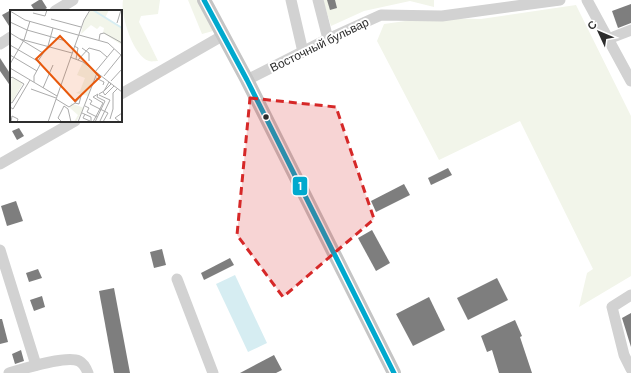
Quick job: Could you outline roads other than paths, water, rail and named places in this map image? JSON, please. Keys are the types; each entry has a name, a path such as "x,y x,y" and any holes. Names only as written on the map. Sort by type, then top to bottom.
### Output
{"main road":[{"path":"204,0 247,80 394,373"}],"street":[{"path":"57,10 73,0"},
{"path":"291,0 303,52"},
{"path":"318,0 328,38"},
{"name":"Восточный бульвар","path":"247,80 328,38 381,15 442,16 560,0"},
{"path":"587,0 608,38 628,68 631,81"},
{"path":"608,38 631,30"},
{"path":"122,93 222,36"},
{"path":"0,44 10,38"},
{"path":"0,164 73,122"},
{"path":"0,250 3,269 36,365"},
{"path":"177,279 213,373"},
{"path":"631,295 612,307 624,355 631,369"},
{"path":"9,373 36,365 70,359 79,361 86,368 88,373"}],"water":[{"path":"235,275 267,343 248,352 216,284"}]}
